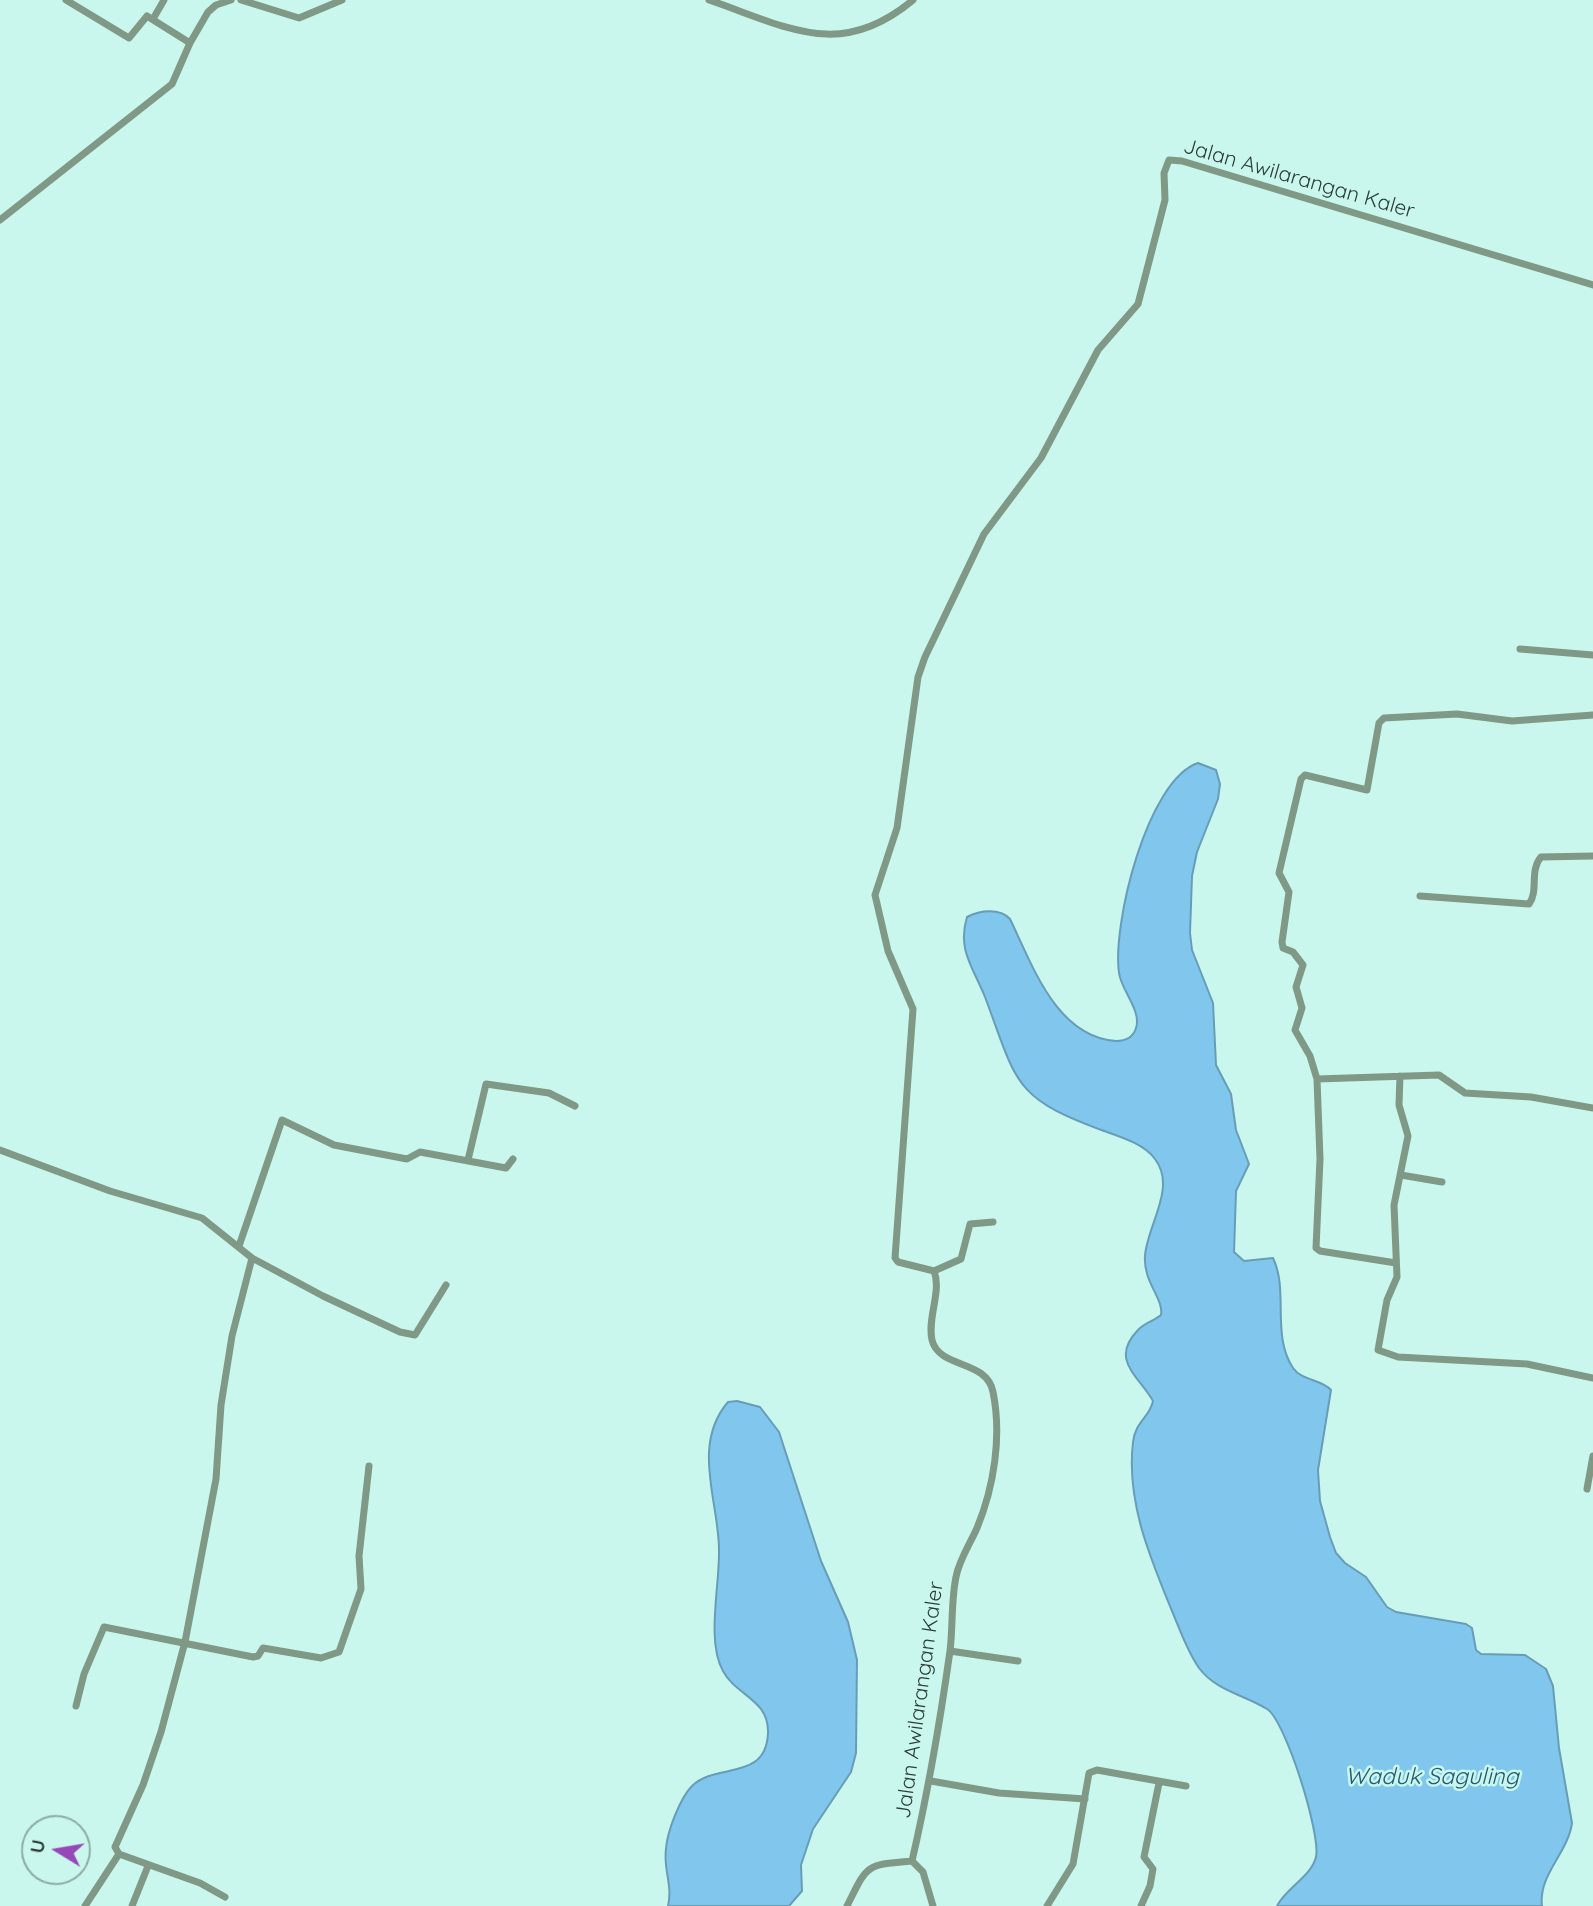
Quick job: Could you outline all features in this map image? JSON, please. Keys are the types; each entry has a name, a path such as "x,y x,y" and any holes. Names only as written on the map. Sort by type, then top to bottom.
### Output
{"street":[{"path":"66,0 130,38 145,17 153,19 190,43"},
{"path":"153,19 164,0"},
{"path":"1,217 172,84 190,43 208,12 221,2 232,0"},
{"path":"241,0 299,18 342,0"},
{"path":"709,0 804,31 834,36 857,33 881,24 913,0"},
{"name":"Jalan Awilarangan Kaler","path":"912,1861 931,1781 950,1651 955,1578 981,1516 992,1480 995,1415 989,1380 977,1369 939,1351 933,1343 932,1306 937,1278 934,1271 898,1262 895,1258 914,1009 888,951 874,895 897,828 918,677 925,656 984,534 1041,458 1098,350 1138,304 1165,200 1166,163 1174,159 1182,161 1593,285"},
{"path":"1520,649 1593,654"},
{"path":"1396,1263 1320,1251 1316,1248 1320,1159 1317,1079 1310,1056 1295,1030 1302,1008 1296,987 1303,965 1293,952 1283,948 1289,892 1279,873 1301,779 1306,775 1367,790 1379,723 1384,718 1457,714 1512,722 1593,715"},
{"path":"1420,896 1529,905 1533,897 1536,864 1541,857 1593,856"},
{"path":"1317,1079 1438,1075 1465,1093 1531,1097 1593,1108"},
{"path":"1400,1076 1399,1105 1408,1136 1394,1205 1396,1283 1388,1300 1380,1352 1398,1357 1527,1364 1593,1378"},
{"path":"468,1160 486,1084 554,1094 575,1106"},
{"path":"239,1246 282,1120 334,1145 386,1156 407,1159 419,1152 506,1168 513,1159"},
{"path":"0,1150 110,1191 195,1215 252,1258 323,1296 400,1332 415,1335 446,1285"},
{"path":"1401,1175 1442,1182"},
{"path":"934,1271 961,1259 970,1224 993,1222"},
{"path":"225,1896 205,1885 119,1854 115,1846 158,1743 185,1642 216,1479 221,1405 233,1336 252,1258"},
{"path":"1587,1489 1593,1456"},
{"path":"76,1706 101,1628 253,1657 258,1655 263,1647 321,1658 339,1652 361,1589 359,1556 369,1466"},
{"path":"950,1651 1018,1661"},
{"path":"1046,1906 1073,1864 1087,1778 1093,1770 1186,1786"},
{"path":"931,1781 999,1793 1084,1799"},
{"path":"1140,1906 1150,1886 1153,1869 1144,1857 1159,1783"},
{"path":"85,1906 119,1854"},
{"path":"847,1906 866,1870 874,1865 912,1861 923,1872 933,1906"},
{"path":"132,1906 148,1866"}],"water":[{"name":"Waduk Saguling","path":"1198,763 1216,770 1220,784 1218,799 1197,852 1192,876 1192,950 1213,1003 1216,1065 1231,1094 1236,1130 1249,1164 1236,1191 1234,1252 1244,1261 1273,1258 1280,1284 1281,1327 1286,1355 1297,1372 1331,1390 1318,1470 1320,1501 1336,1553 1345,1563 1366,1577 1387,1607 1396,1612 1466,1624 1472,1628 1476,1650 1481,1654 1525,1655 1546,1669 1553,1686 1559,1748 1572,1823 1565,1844 1544,1884 1542,1906 1277,1906 1309,1871 1316,1857 1308,1804 1292,1755 1275,1718 1267,1709 1222,1687 1199,1668 1187,1648 1148,1550 1136,1508 1132,1464 1134,1435 1153,1401 1129,1367 1126,1350 1138,1330 1161,1315 1147,1274 1145,1256 1162,1194 1161,1170 1155,1159 1139,1145 1051,1108 1034,1097 1022,1084 1012,1068 965,949 964,929 967,917 984,912 1006,915 1037,976 1062,1013 1077,1027 1095,1036 1116,1041 1131,1037 1137,1021 1119,973 1118,951 1127,890 1149,824 1163,796 1180,775"},
{"path":"737,1401 760,1407 779,1432 821,1561 848,1622 857,1660 856,1753 851,1772 813,1829 801,1865 802,1891 789,1906 668,1906 665,1856 669,1834 683,1799 692,1786 702,1779 738,1769 759,1759 768,1733 767,1722 758,1705 723,1671 715,1644 719,1550 709,1455 717,1419 728,1402"}]}
